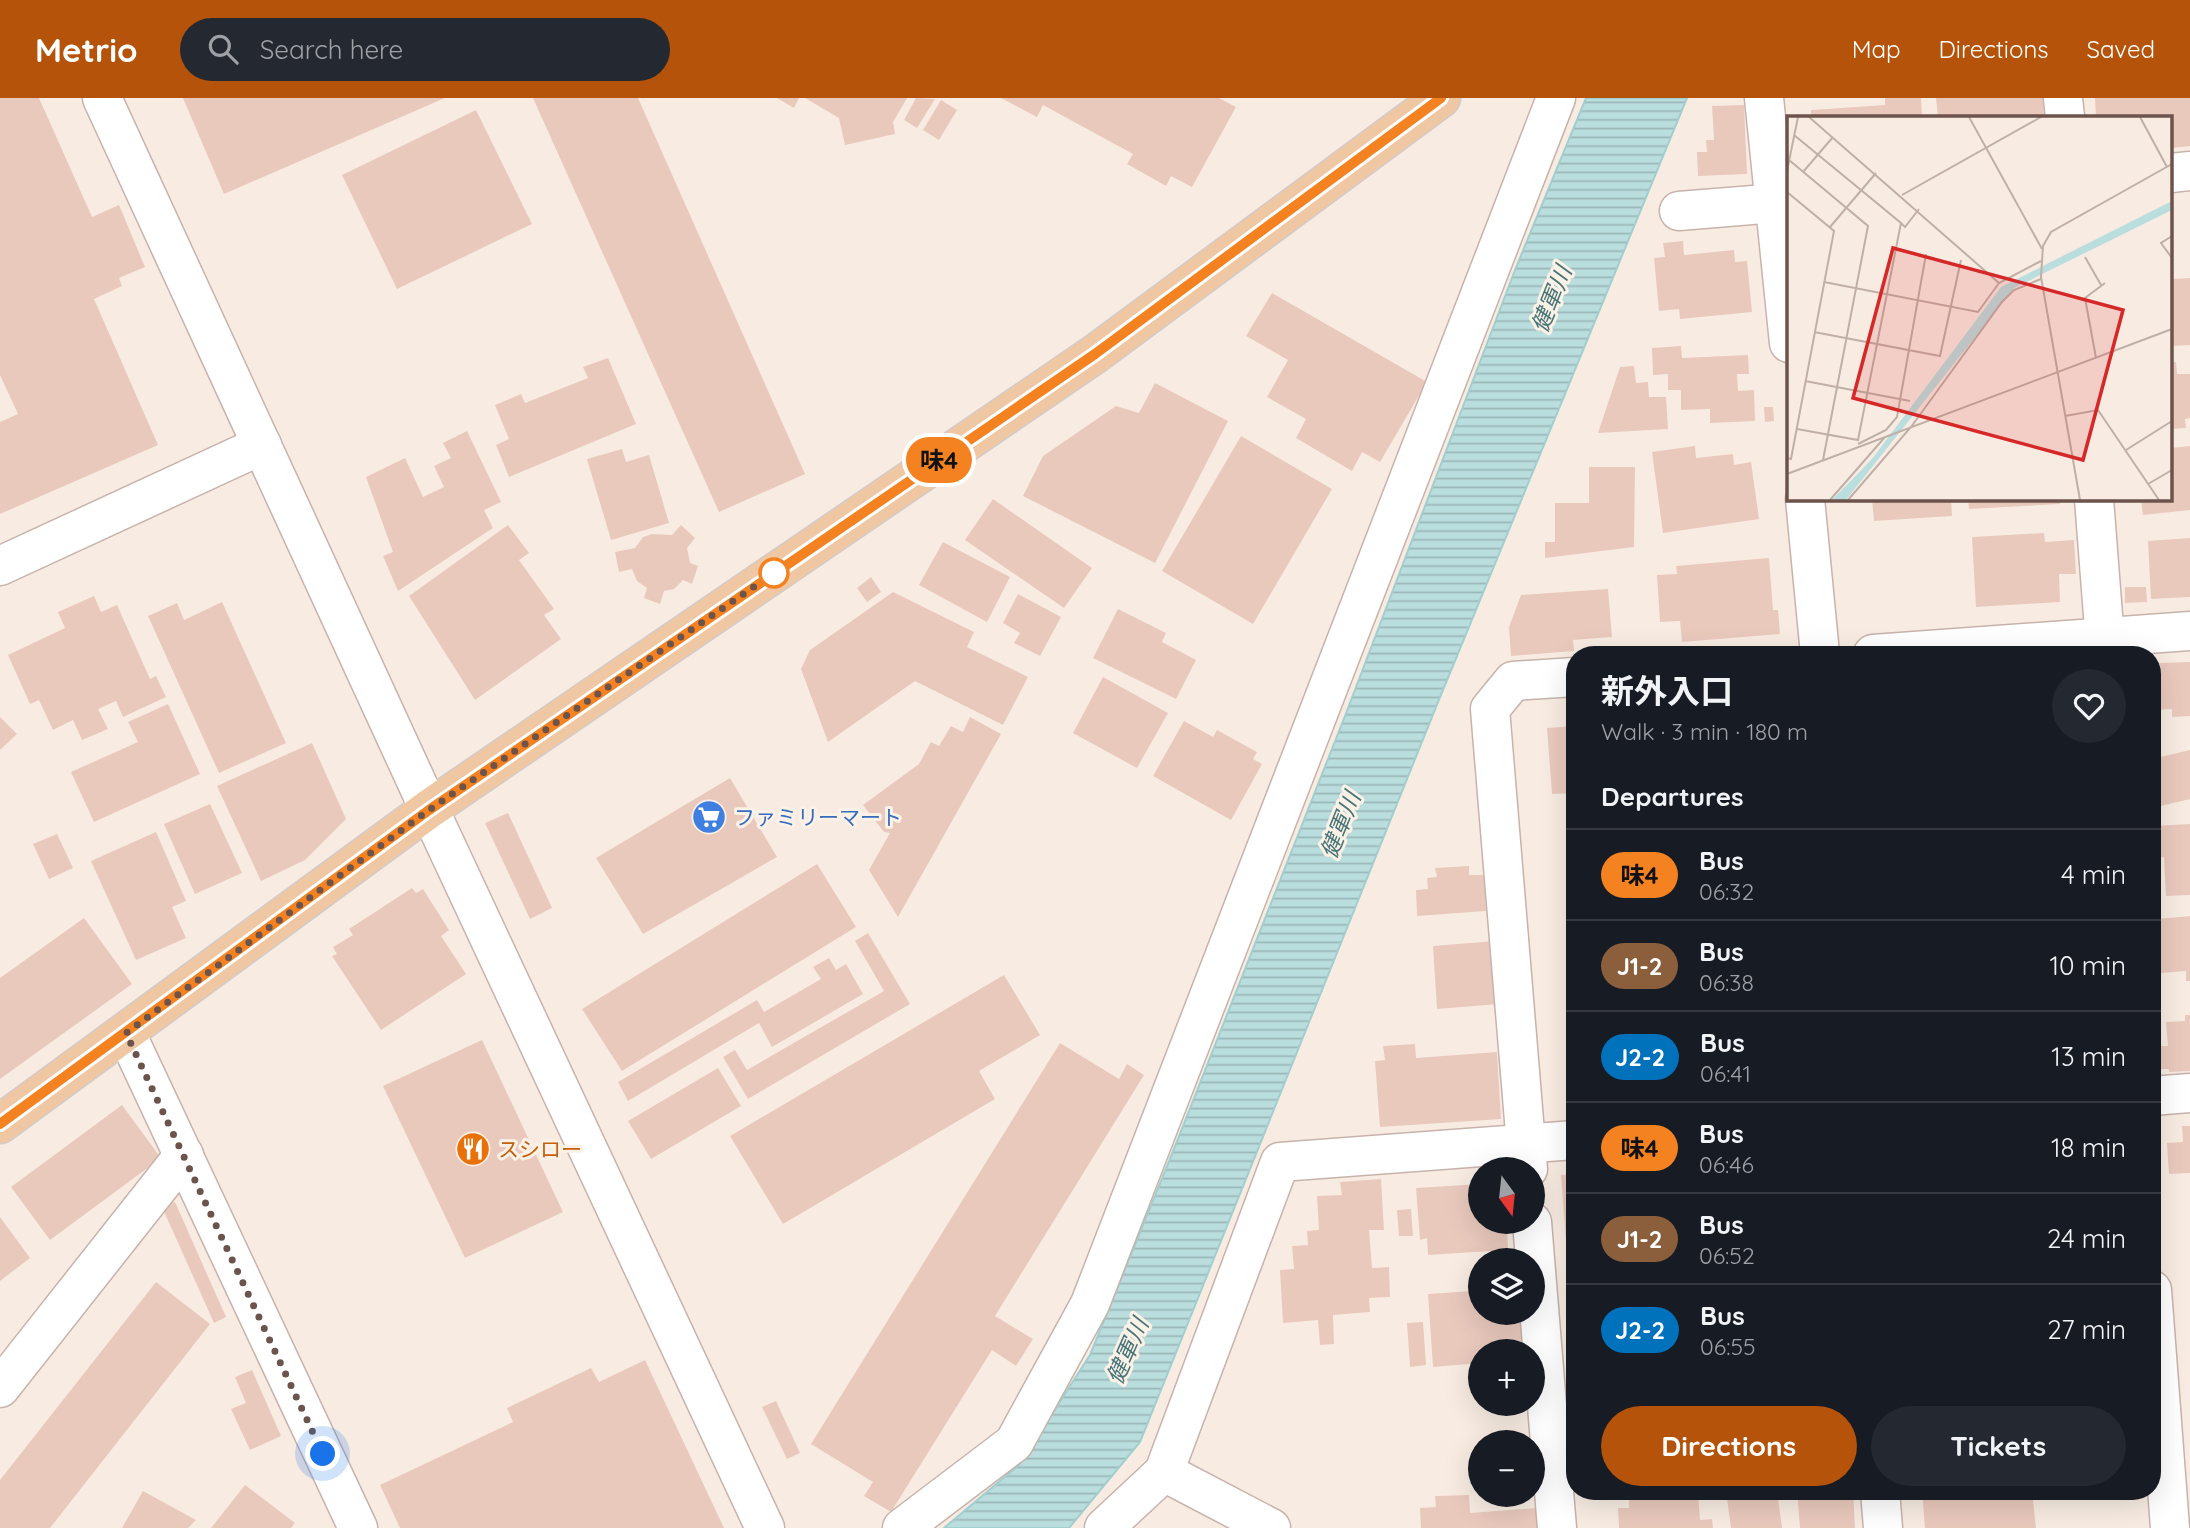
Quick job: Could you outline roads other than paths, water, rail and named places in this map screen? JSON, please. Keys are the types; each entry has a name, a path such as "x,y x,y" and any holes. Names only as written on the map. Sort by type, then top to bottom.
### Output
{"main road":[{"path":"0,1124 429,810 1095,354 1441,98"}],"street":[{"path":"102,98 429,810 765,1528"},
{"path":"902,1528 1014,1443 1090,1304 1556,98"},
{"path":"1764,98 1782,203 1787,303"},
{"path":"2063,98 2065,116"},
{"path":"2172,173 2190,171"},
{"path":"1679,211 1782,203"},
{"path":"0,566 262,444"},
{"path":"1805,500 1819,646"},
{"path":"2094,500 2106,646 2190,631"},
{"path":"1527,1156 1490,709 1513,681 1566,678"},
{"path":"126,1033 358,1528"},
{"path":"2161,1095 2190,1093"},
{"path":"1104,1528 1164,1472 1280,1163 1527,1156 1566,1143"},
{"path":"0,1388 184,1156"},
{"path":"1533,1234 1557,1528"},
{"path":"2161,1409 2170,1528"},
{"path":"1164,1472 1271,1528"},
{"path":"1881,1500 1883,1528"}],"water":[{"name":"健軍川","path":"1586,98 1687,98 1438,702 1140,1442 1069,1528 944,1528 1019,1465 1090,1355 1345,716 1515,270"}],"place":[{"name":"ファミリーマート","path":"709,817"},
{"name":"スシロー","path":"473,1149"}]}
